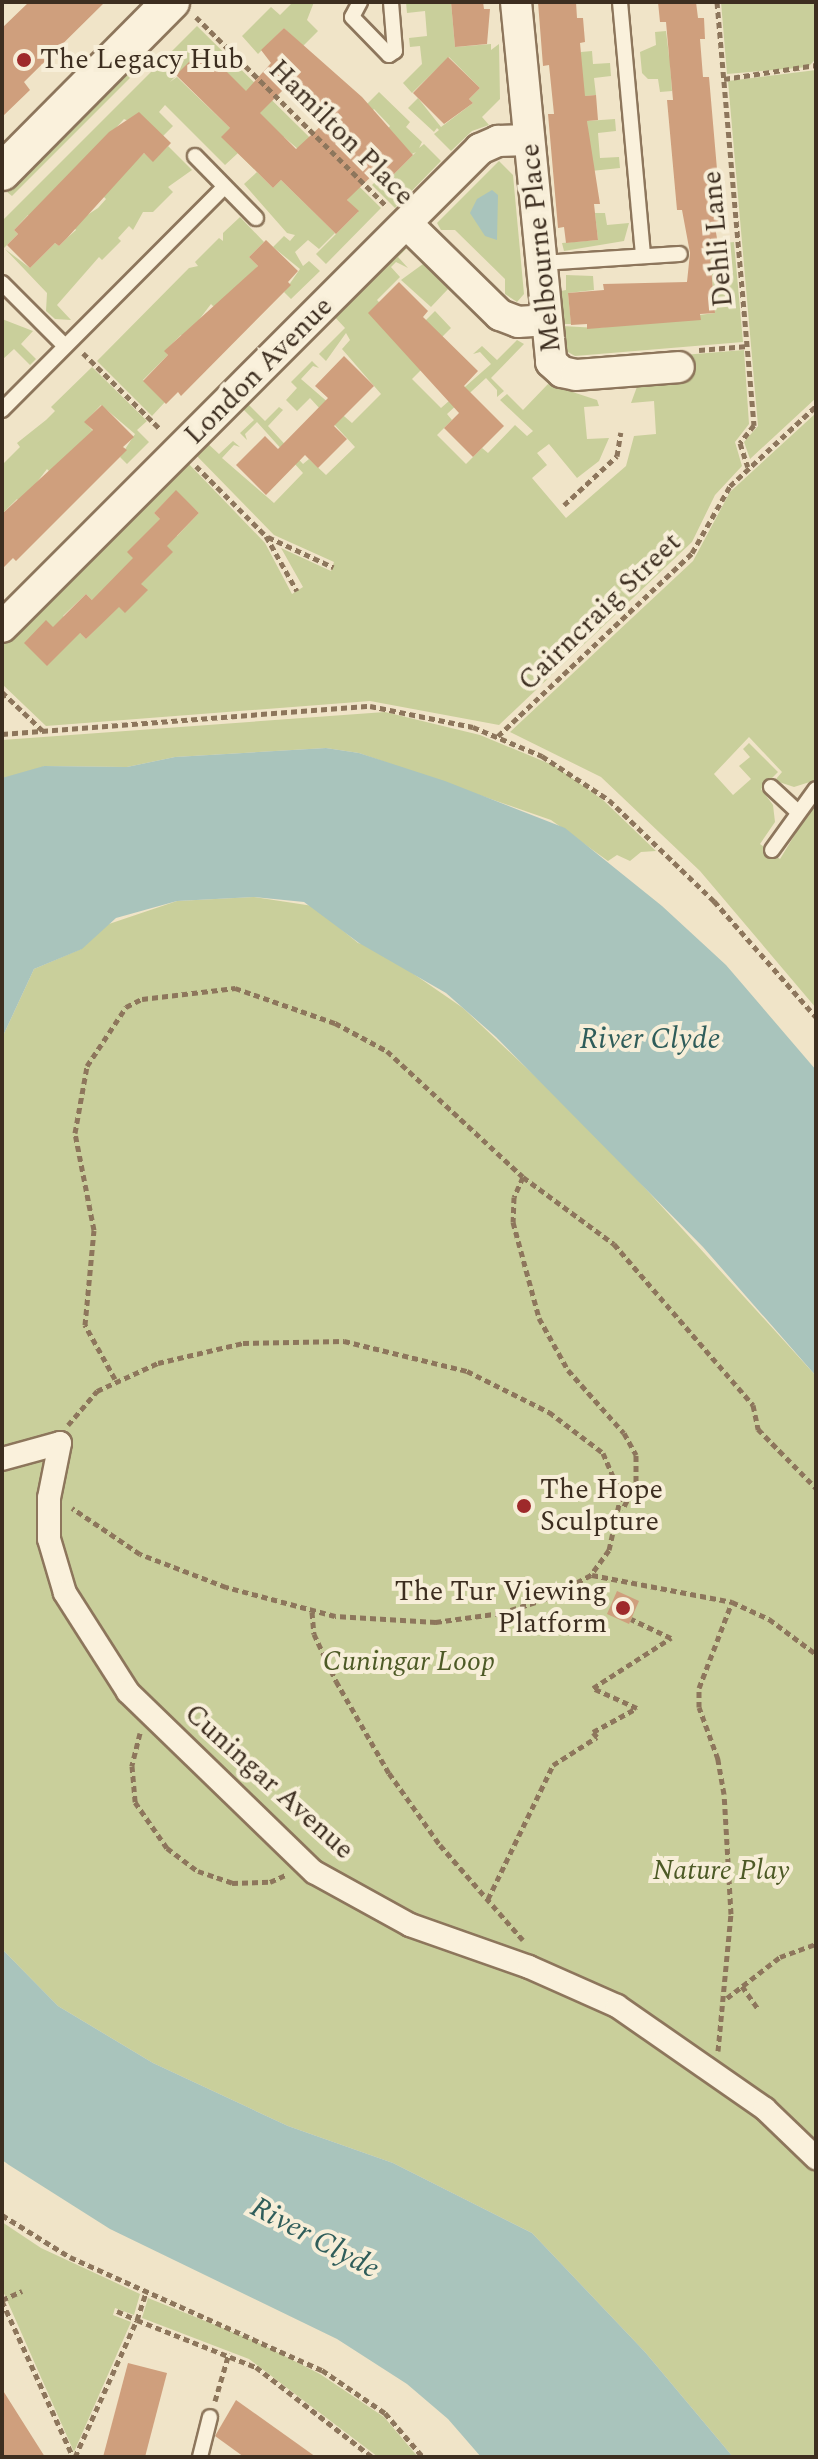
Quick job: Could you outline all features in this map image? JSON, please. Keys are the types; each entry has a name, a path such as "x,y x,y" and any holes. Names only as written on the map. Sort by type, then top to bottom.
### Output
{"street":[{"name":"Melbourne Place","path":"516,2 549,355 562,372 679,367"},
{"path":"2,172 182,8"},
{"name":"London Avenue","path":"2,627 485,145 528,140"},
{"path":"406,225 500,315 518,322 544,320"},
{"path":"2,1459 60,1443"},
{"name":"Cuningar Avenue","path":"60,1443 50,1489 49,1539 56,1574 119,1680 150,1715 303,1861 323,1878 410,1925 529,1967 617,2006 715,2072 789,2129 816,2158"}],"lane":[{"path":"360,2 352,17 389,55 395,51 391,2"},
{"path":"620,2 643,256"},
{"path":"195,156 256,218"},
{"path":"2,410 224,187"},
{"path":"539,264 680,254"},
{"path":"2,283 65,346"},
{"path":"771,787 798,812"},
{"path":"772,850 816,789"},
{"path":"200,2457 210,2417"}],"path":[{"name":"Dehli Lane","path":"717,2 754,425 740,443 748,467"},
{"name":"Hamilton Place","path":"182,8 406,225"},
{"path":"724,79 816,65"},
{"path":"679,367 678,351 748,346"},
{"name":"Cairncraig Street","path":"498,736 692,553 720,499 748,467 816,406"},
{"path":"564,505 617,456 621,432"},
{"path":"254,524 266,536 297,591"},
{"path":"266,536 333,567"},
{"path":"2,692 43,732"},
{"path":"2,734 370,706 415,711 498,736 568,770 609,800 704,891 816,1017"},
{"path":"115,1379 85,1329 95,1244 75,1133 87,1066 126,1007 142,999 212,987 235,988 284,1002 387,1051 523,1177 614,1244 753,1405 758,1429 816,1488"},
{"path":"50,1489 140,1554 226,1587 312,1612 394,1622 479,1618 545,1599 591,1575 609,1550 620,1511 636,1483 636,1455 624,1433 568,1370 539,1318 513,1222 514,1197 523,1177"},
{"path":"60,1443 80,1409 115,1379 201,1350 263,1340 344,1341 419,1355 479,1377 580,1432 611,1466 620,1511"},
{"path":"591,1575 732,1602 769,1619 816,1654"},
{"path":"715,2072 726,1999 731,1914 724,1794 699,1698 732,1602"},
{"path":"312,1612 314,1634 382,1762 440,1845 525,1943 529,1967"},
{"path":"488,1899 553,1765 597,1737 593,1732 637,1708 593,1688 671,1638 631,1619"},
{"path":"150,1715 135,1748 132,1786 143,1820 167,1848 198,1871 232,1883 270,1882 303,1861"},
{"path":"726,1999 780,1957 816,1944"},
{"path":"742,1986 758,2009"},
{"path":"2,2215 55,2250 146,2292 239,2329 322,2370 385,2413 423,2457"},
{"path":"22,2291 2,2300 74,2457"},
{"path":"74,2457 137,2320 146,2292"},
{"path":"117,2311 229,2353 307,2403 372,2457"},
{"path":"210,2417 229,2353"}],"green space":[{"path":"293,2 314,2 307,20 318,31 303,46 284,28 258,54 242,36 271,7 280,15"},
{"path":"406,2 451,2 455,47 491,44 491,50 499,44 500,99 482,117 489,125 472,131 451,151 434,134 439,130 437,128 434,132 408,108 418,98 441,127 473,103 469,99 480,88 449,57 412,93 403,83 422,64 420,46 410,47 409,38 427,36 425,11 407,13"},
{"path":"721,2 816,2 816,59 808,67 727,74"},
{"path":"197,26 381,208 326,264 316,254 358,212 347,200 351,195 284,137 254,169 240,155 245,98 223,68 199,53 170,82 177,77 230,128 238,153 225,165 165,105 159,112 173,126 163,136 124,119 33,219 28,215 14,230 18,234 2,250 2,221"},
{"path":"666,31 669,56 699,54 670,64 672,91 660,92 658,79 648,79 642,73 640,52 656,45 655,32"},
{"path":"592,51 593,64 610,63 611,76 594,78 596,95 553,99 581,52"},
{"path":"816,70 816,398 750,459 744,442 758,426 728,81"},
{"path":"125,73 130,78 12,196 7,192"},
{"path":"379,92 410,122 406,127 422,142 419,148 424,144 441,161 395,208 372,185 384,173 390,178 416,152 412,154 387,130 390,126 374,109 370,113 364,107"},
{"path":"615,119 616,131 598,133 600,158 619,157 620,168 591,171 587,121"},
{"path":"168,146 192,170 168,187 173,192 153,212 143,212 133,230 129,226 118,238 121,241 102,260 99,257 57,305 71,320 55,319 46,311 47,293 5,249 30,268 55,243 59,246 76,230 72,225 98,208 106,199 102,195 144,153 153,161"},
{"path":"499,161 513,175 524,294 517,302 505,294 505,279 455,230 441,230 437,223"},
{"path":"257,172 273,188 281,180 335,233 319,249 308,240 295,252 303,266 309,261 320,271 291,299 284,292 300,269 273,247 284,236 290,241 295,235 287,233 244,184"},
{"path":"595,213 605,213 607,225 629,223 624,241 564,251 562,243 598,240"},
{"path":"240,217 264,242 249,257 258,266 215,308 211,304 185,338 181,335 165,351 168,355 143,380 165,402 152,416 97,361 189,268 198,266 195,262 219,238 223,241 223,233"},
{"path":"404,241 412,243 398,257 408,268 396,262 391,267 400,277 377,300 411,335 435,311 451,328 423,356 428,363 412,379 441,408 491,364 480,352 473,354 482,346 497,360 517,340 524,344 491,378 504,391 497,397 497,390 486,378 447,414 452,420 437,435 466,464 482,448 488,453 515,425 527,436 533,431 500,400 507,394 523,410 548,384 597,400 599,406 584,407 587,439 609,438 599,461 577,478 549,444 537,453 547,465 532,478 566,518 626,466 634,436 656,434 654,401 631,403 638,384 683,355 744,350 749,424 735,442 742,466 715,495 692,542 499,725 370,701 46,726 2,684 2,645 186,461 265,543 292,594 303,587 281,548 331,571 334,562 274,535 194,453 205,441 219,454 233,441 240,447 234,445 222,458 274,503 303,473 257,422 245,434 247,440 240,433 254,420 240,406 245,401 265,421 279,407 283,410 268,426 303,464 309,459 326,475 355,447 310,398 297,411 286,400 297,388 291,382 312,361 319,368 313,366 301,379 352,423 381,394 342,349 350,340 346,333 326,361 319,354 345,328 332,314","holes":["176,491 199,513 177,536 154,513","86,594 108,616 86,639 63,616"]},
{"path":"734,242 743,342 575,356 566,351 562,326 598,328 715,313 709,244 722,243 724,258 723,243"},
{"path":"423,264 448,289 431,307 401,280"},
{"path":"566,275 593,276 594,290 568,293 571,324 563,324 561,291 566,290"},
{"path":"2,319 33,331 21,344 36,359 30,365 14,349 2,360"},
{"path":"92,367 147,421 137,430 149,442 127,464 120,457 135,434 101,405 85,422 93,431 51,473 47,469 21,503 17,499 2,514 2,465 20,447 17,443 55,411 51,407"},
{"path":"816,413 816,780 794,787 779,782 776,779 782,772 749,737 714,774 733,795 751,779 739,766 750,757 743,749 749,743 778,772 761,789 773,805 775,822 760,844 780,859 816,800 816,1008 700,871 601,777 510,732 693,561 730,492"},
{"path":"385,712 480,735 555,766 603,800 656,851 641,852 630,861 617,855 608,861 551,820 359,753 326,748 175,757 127,767 44,766 2,798 2,740"},
{"name":"Cuningar Loop","path":"254,897 313,906 358,943 376,948 463,1008 595,1133 816,1376 816,2457 733,2457 645,2352 532,2233 393,2163 288,2126 153,2063 58,2006 2,1949 2,1038 34,969 81,949 100,927 177,901"},
{"path":"2,2222 41,2248 140,2294 134,2315 115,2308 113,2315 131,2322 74,2452 2,2289"},
{"path":"148,2298 255,2341 320,2374 384,2417 418,2457 378,2457 249,2359 142,2318"}],"water":[{"path":"492,190 498,195 497,240 485,236 470,213 477,199"},
{"name":"River Clyde","path":"326,748 359,753 445,781 565,828 662,906 726,965 816,1070 816,1376 703,1247 496,1037 446,993 359,943 304,902 254,897 177,901 116,918 82,949 34,969 2,1038 2,778 44,766 127,767 175,757"},
{"name":"River Clyde","path":"2,1949 58,2006 153,2063 288,2126 393,2163 532,2233 645,2352 733,2457 481,2457 448,2419 407,2384 337,2339 110,2229 9,2165 2,2160"}],"building":[{"name":"The Legacy Hub","path":"29,2 105,2 24,82 30,90 2,117 2,28"},
{"path":"451,2 483,2 484,9 490,9 487,44 455,47"},
{"path":"538,2 576,2 577,18 583,18 585,42 580,43 585,96 596,95 598,120 587,121 600,204 594,204 598,240 566,243 564,227 558,228 548,114 554,114 549,65 543,66"},
{"path":"658,2 696,2 698,18 704,18 705,39 700,39 703,77 709,77 722,227 715,227 718,244 709,244 715,313 700,314 701,320 587,329 587,324 571,325 568,293 604,290 603,284 687,282 690,253 682,210 677,210 667,100 673,100 666,22 660,22"},
{"path":"284,28 362,97 413,155 390,178 380,168 347,200 359,211 336,234 281,180 273,188 221,137 230,128 176,75 199,52 210,63 214,59 246,91 271,63 261,50","holes":["287,86 324,123 296,149 260,113"]},
{"path":"448,57 480,88 469,99 473,103 444,124 413,93"},
{"path":"139,112 171,143 153,162 144,153 67,238 59,246 55,243 30,268 7,245 18,234 14,230 109,132"},
{"path":"266,240 298,271 288,282 291,285 181,396 178,392 166,404 143,381 168,355 164,351 258,266 249,257"},
{"path":"399,282 428,311 423,317 478,371 464,386 504,426 473,457 444,428 459,413 368,313"},
{"path":"344,356 374,386 334,426 347,439 318,468 305,455 266,495 236,465 265,436 278,449 328,398 315,386"},
{"path":"102,405 134,437 123,447 127,450 16,561 13,558 2,569 2,514 93,430 84,422"},
{"path":"176,490 199,513 167,546 173,552 141,584 148,590 125,613 119,607 86,639 80,633 47,666 24,643 46,620 53,627 86,594 92,600 133,558 127,552 160,519 154,513"},
{"name":"The Tur Viewing Platform","path":"617,1591 639,1601 629,1624 607,1614"},
{"path":"128,2363 167,2373 145,2457 103,2457"},
{"path":"2,2389 26,2427 45,2457 2,2457"},
{"path":"236,2400 316,2457 244,2457 215,2436"}],"place":[{"name":"The Legacy Hub","path":"24,60"},
{"name":"The Hope Sculpture","path":"524,1506"},
{"name":"The Tur Viewing Platform","path":"623,1608"}],"park label":[{"name":"Nature Play","path":"721,1871"}]}
